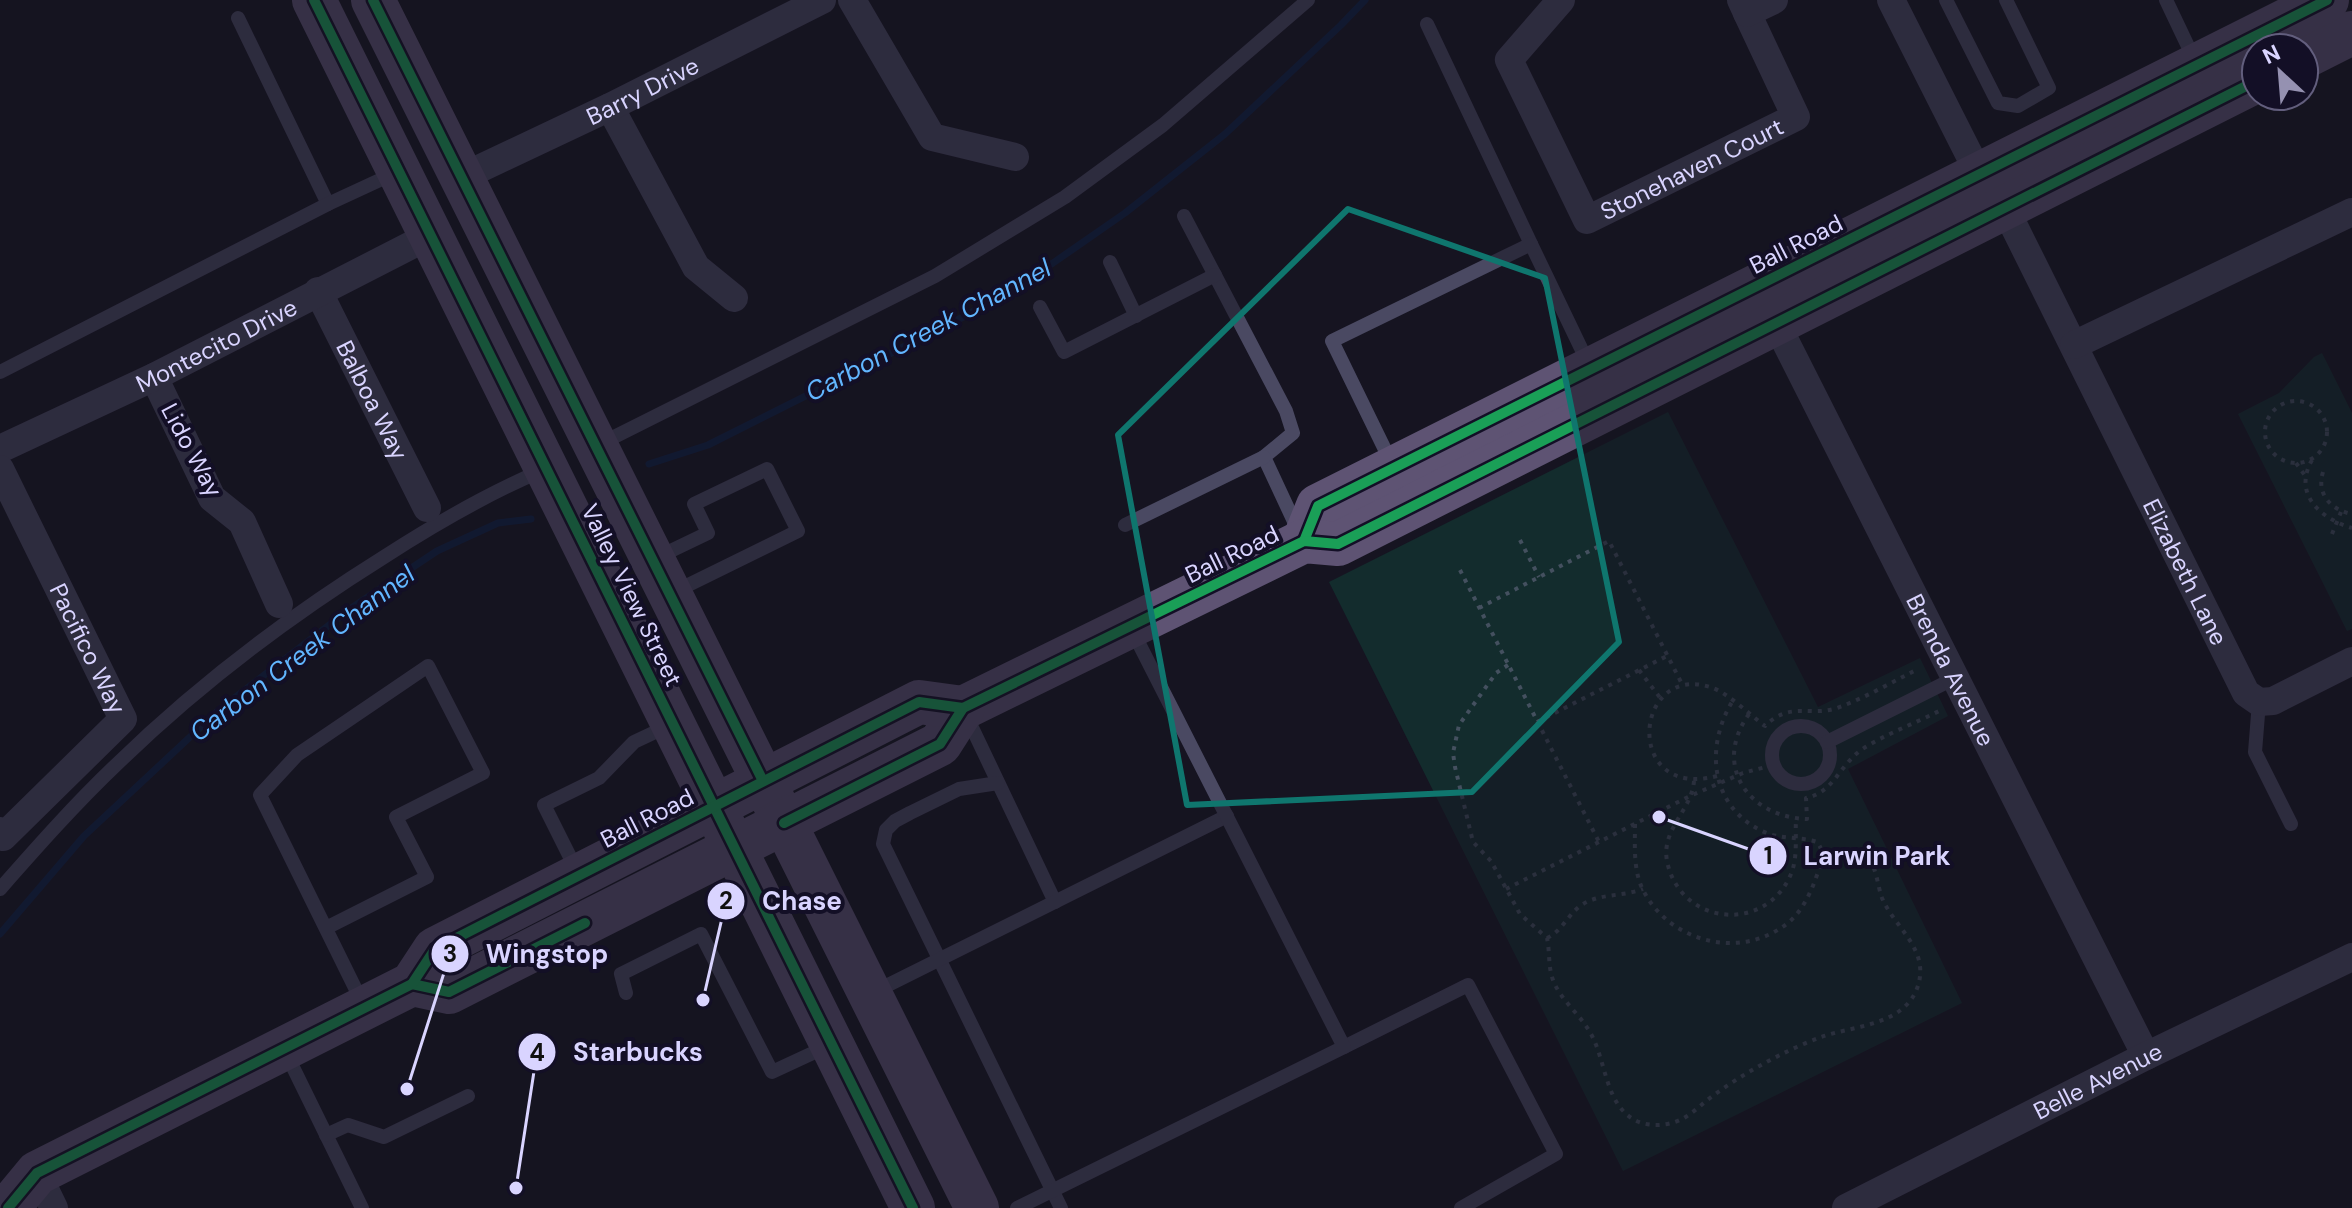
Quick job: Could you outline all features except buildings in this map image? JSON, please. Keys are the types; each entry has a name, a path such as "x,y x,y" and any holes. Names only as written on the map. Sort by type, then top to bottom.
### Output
{"main road":[{"name":"Valley View Street","path":"314,0 913,1208"},
{"name":"Valley View Street","path":"373,0 977,1208"},
{"name":"Ball Road","path":"1992,191 2196,65 2327,0"},
{"path":"2320,49 2352,33"},
{"name":"Ball Road","path":"8,1208 30,1185 412,984 435,949 919,702 963,708 1304,541 1338,544 1601,387 1992,191 2240,88"},
{"name":"Ball Road","path":"1304,541 1318,506 1394,468 1601,387"},
{"path":"412,984 449,992 940,744 963,708"}],"street":[{"name":"Barry Drive","path":"462,177 610,107 822,0"},
{"path":"852,0 932,137 1015,157"},
{"name":"Stonehaven Court","path":"1561,0 1509,60 1587,220 1796,117 1744,7"},
{"path":"1744,7 1774,0"},
{"name":"Elizabeth Lane","path":"1893,1 2074,345 2246,693 2259,702"},
{"path":"610,107 696,267 734,298"},
{"path":"2074,345 2352,212"},
{"name":"Montecito Drive","path":"0,449 154,377 431,235"},
{"name":"Balboa Way","path":"318,291 427,508"},
{"name":"Brenda Avenue","path":"1767,304 2146,1056"},
{"name":"Lido Way","path":"154,377 212,498 242,522 279,604"},
{"name":"Pacifico Way","path":"0,469 123,719 2,834"},
{"path":"2259,702 2273,701 2352,661"},
{"name":"Belle Avenue","path":"1846,1208 2146,1056 2352,957"}],"lane":[{"path":"596,446 935,276 1065,197 1163,125 1308,0"},
{"path":"1946,0 1998,103 2018,106 2049,88 2006,0"},
{"path":"2166,0 2196,65"},
{"path":"238,18 328,204"},
{"path":"1427,24 1601,387"},
{"path":"0,372 328,204 399,171"},
{"path":"1125,525 1264,457 1293,433 1286,411 1184,216"},
{"path":"1394,468 1332,341 1531,244"},
{"path":"1110,262 1136,316"},
{"path":"1040,307 1064,352 1215,275"},
{"path":"1264,457 1304,541"},
{"path":"0,889 116,764 275,630 442,520 502,488 547,469"},
{"path":"767,469 798,531 661,577 708,533 694,504 767,469"},
{"path":"1130,626 1344,1047"},
{"path":"326,928 427,877 396,817 483,773 428,666 297,755 260,795 365,1008"},
{"path":"1827,742 1955,678"},
{"path":"2259,702 2255,752 2291,824"},
{"path":"963,708 1055,902"},
{"path":"579,875 544,805 599,778 634,742 673,724"},
{"path":"1806,726 1815,729 1827,742 1829,762 1825,771 1810,783 1790,782 1781,777 1773,765 1771,751 1774,743 1787,729 1806,726"},
{"path":"998,783 959,789 910,813 886,830 883,844 1061,1208"},
{"path":"870,994 1227,816"},
{"path":"626,993 621,974 701,934 772,1072 832,1044"},
{"path":"1017,1208 1468,985 1556,1154 1461,1208"},
{"path":"284,1049 362,1208"},
{"path":"326,1135 348,1125 384,1137 468,1096"}],"path":[{"path":"2306,479 2309,465 2320,451 2327,436 2325,419 2307,402 2290,401 2274,409 2268,417 2265,435 2271,452 2287,462 2296,463 2314,457"},
{"path":"2296,463 2306,479 2311,501 2325,518 2352,528"},
{"path":"2323,472 2322,492 2341,512 2352,514"},
{"path":"2332,534 2341,512"},
{"path":"1520,540 1539,577"},
{"path":"1479,608 1609,541 1683,686"},
{"path":"1460,570 1599,842"},
{"path":"1537,722 1667,656"},
{"path":"1508,665 1496,673 1459,725 1453,753 1469,833 1477,848 1491,861 1520,914 1547,938 1555,985 1591,1033 1617,1104 1639,1122 1653,1125 1677,1122 1751,1070 1787,1051 1820,1037 1880,1021 1897,1013 1916,991 1919,975 1914,946 1888,910 1869,858 1847,849 1824,855"},
{"path":"1718,776 1694,781 1668,771 1652,751 1648,736 1653,710 1661,699 1683,686 1715,689 1765,726 1785,712 1829,710 1918,669"},
{"path":"1639,670 1661,699"},
{"path":"1635,824 1636,865 1643,889 1654,907 1678,930 1708,942 1749,941 1789,922 1813,888 1824,855 1817,842 1765,832 1748,823 1729,800 1718,776 1715,748 1723,717 1732,702"},
{"path":"1749,714 1736,737 1734,751 1737,776 1745,791 1762,807 1783,817 1807,819 1806,798 1829,788 1860,751 1939,711"},
{"path":"1506,889 1690,796 1773,765"},
{"path":"1694,781 1690,796 1672,827 1667,859 1672,877 1683,895 1698,907 1718,914 1737,915 1758,909 1773,899 1792,872 1796,819"},
{"path":"1547,938 1556,934 1571,914 1590,901 1643,889"}],"highlighted area":[{"path":"1348,209 1545,278 1619,642 1472,792 1187,805 1118,435"}],"green space":[{"path":"2322,353 2352,413 2352,629 2347,631 2238,414 2279,393 2314,357"},
{"path":"1668,412 1818,707 1920,658 1948,716 1848,769 1962,1003 1623,1171 1329,582"}],"waterway":[{"name":"Carbon Creek Channel","path":"649,464 708,445 967,315 1053,263 1125,213 1225,134 1365,0"},
{"name":"Carbon Creek Channel","path":"0,934 84,836 220,709 350,609 437,551 498,523 531,519"}],"cycle path":[{"path":"314,0 913,1208"},
{"path":"373,0 763,781"},
{"path":"1304,541 1318,506 2327,0"},
{"path":"784,823 940,744 963,708 1304,541 1338,544 2240,89"},
{"path":"8,1208 37,1173 412,984 435,949 919,702 963,708"},
{"path":"412,984 449,992 585,923"}],"place":[{"name":"Larwin Park","path":"1659,817"},
{"name":"Chase","path":"703,1000"},
{"name":"Wingstop","path":"407,1089"},
{"name":"Starbucks","path":"516,1188"}]}
